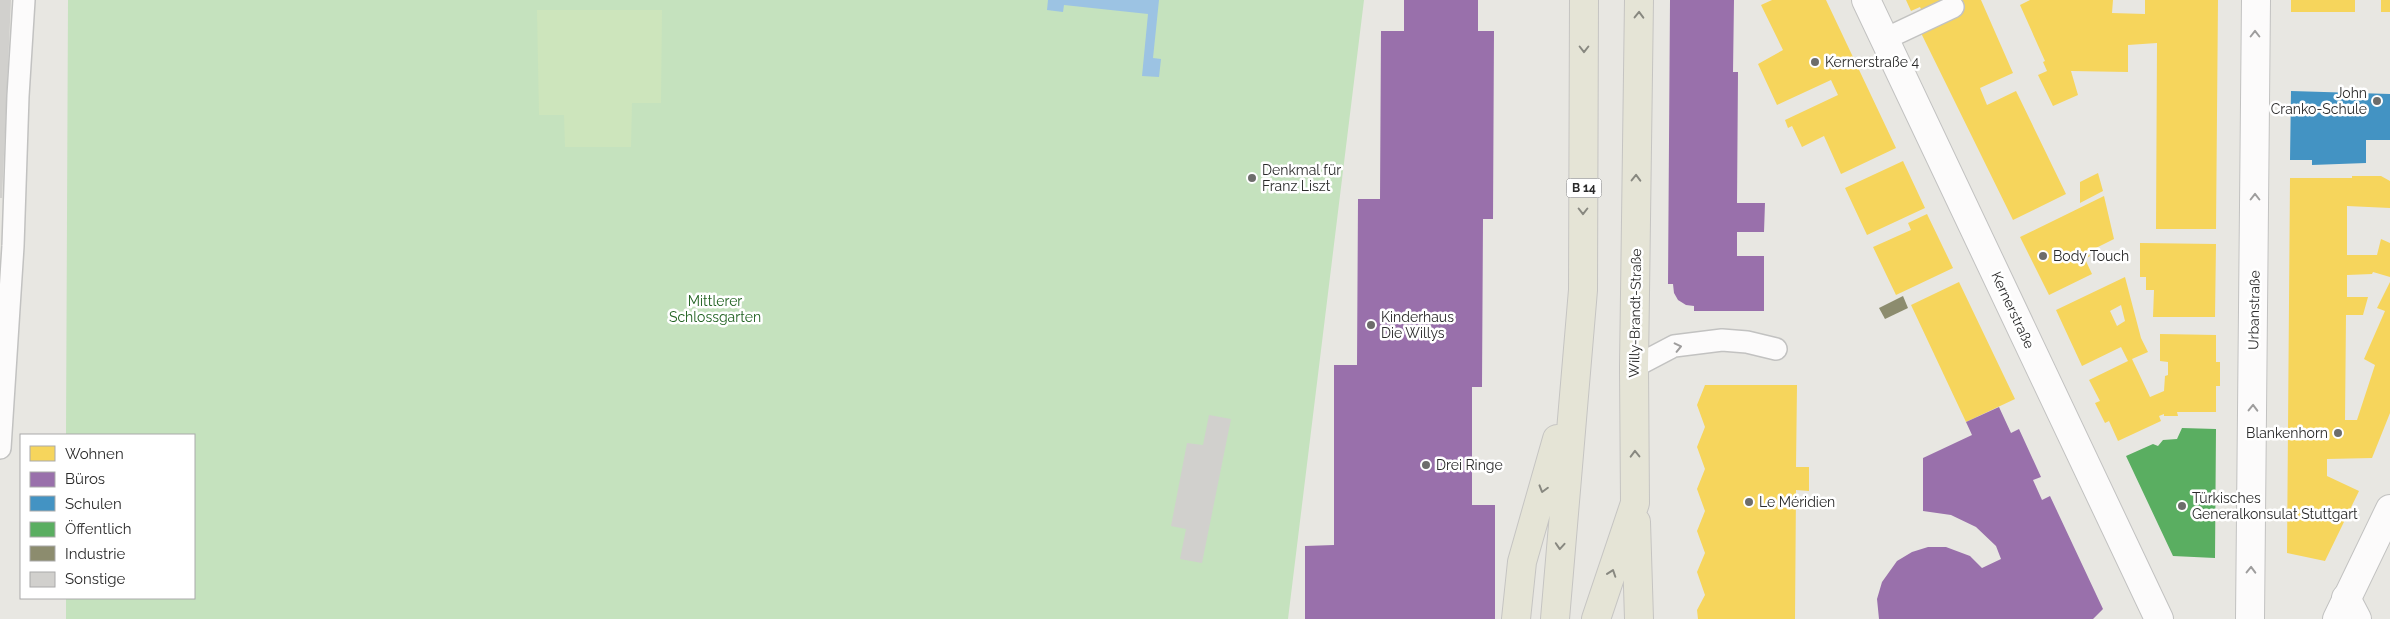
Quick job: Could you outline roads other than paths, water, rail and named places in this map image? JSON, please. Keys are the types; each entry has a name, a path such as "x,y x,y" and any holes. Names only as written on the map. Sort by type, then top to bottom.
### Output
{"main road":[{"name":"B 14","path":"1555,619 1583,290 1584,0"},
{"name":"Willy-Brandt-Straße","path":"1596,619 1635,503 1634,367 1639,0"},
{"path":"1516,619 1522,562 1576,375"},
{"path":"1635,503 1639,619"}],"street":[{"name":"Kernerstraße","path":"1866,0 2159,619"},
{"name":"Urbanstraße","path":"2250,619 2256,0"},
{"path":"2347,612 2390,509"}],"lane":[{"path":"0,448 13,246 18,96 24,0"},
{"path":"1884,39 1953,7"},
{"path":"1634,367 1674,346 1722,340 1747,342 1776,348"}],"water":[{"path":"1048,0 1159,0 1153,58 1161,59 1159,77 1142,76 1148,14 1064,5 1063,12 1047,10"}],"place":[{"name":"Kernerstraße 4","path":"1815,62"},
{"name":"John Cranko-Schule","path":"2377,101"},
{"name":"Denkmal für Franz Liszt","path":"1252,178"},
{"name":"Body Touch","path":"2043,256"},
{"name":"Kinderhaus Die Willys","path":"1371,325"},
{"name":"Blankenhorn","path":"2338,433"},
{"name":"Drei Ringe","path":"1426,465"},
{"name":"Le Méridien","path":"1749,502"},
{"name":"Türkisches Generalkonsulat Stuttgart","path":"2182,506"}],"park label":[{"name":"Mittlerer Schlossgarten","path":"715,310"}]}
